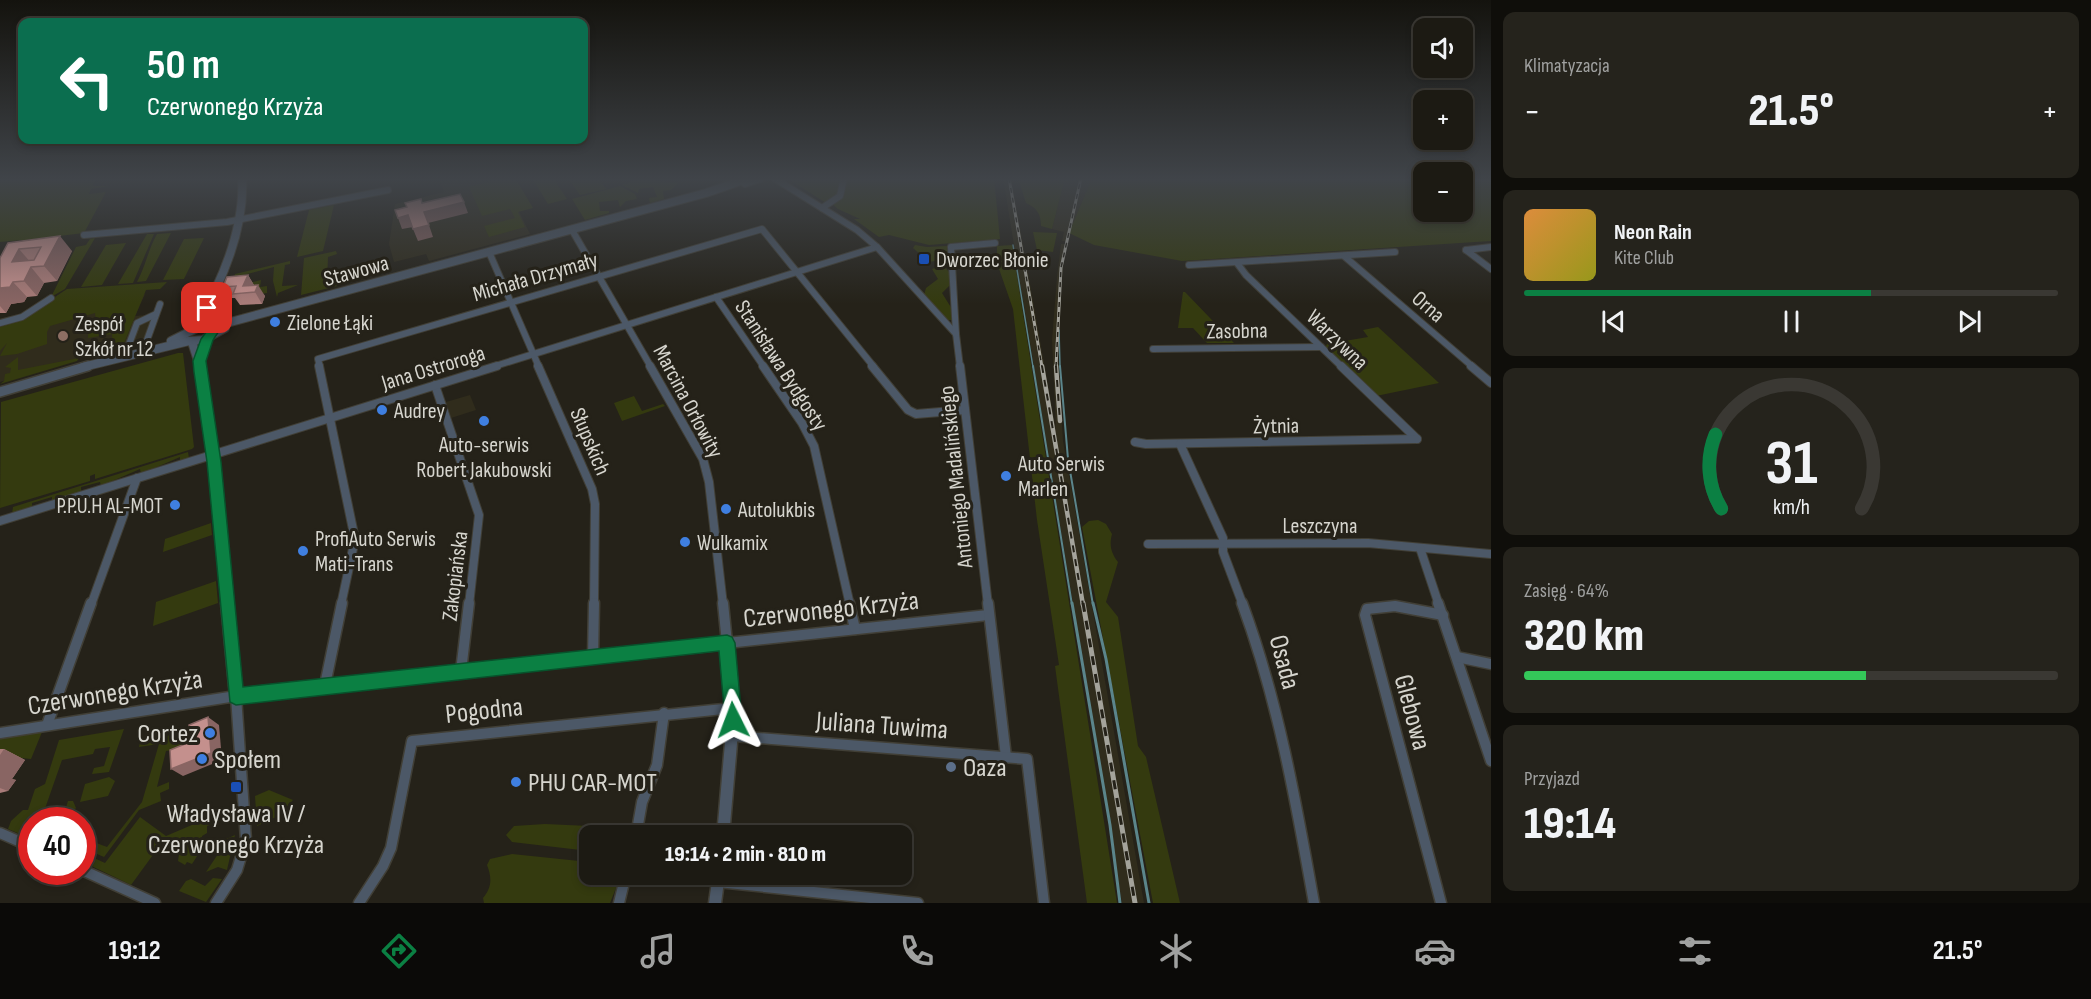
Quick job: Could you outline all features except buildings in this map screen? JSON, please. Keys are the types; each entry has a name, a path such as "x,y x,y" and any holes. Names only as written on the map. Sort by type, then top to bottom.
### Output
{"street":[{"path":"84,235 239,220"},
{"path":"216,903 237,870 246,836 236,696 213,454 199,361 191,336 207,308 240,220"},
{"name":"Stawowa","path":"210,331 237,321 607,220"},
{"path":"842,220 877,247 956,334"},
{"name":"Michała Drzymały","path":"330,418 318,359 762,229 797,273"},
{"name":"Marcina Orłowity","path":"572,230 701,454 706,470 727,643"},
{"name":"Antoniego Madalińskiego","path":"994,243 951,247 956,334 1006,757"},
{"name":"Jana Ostroroga","path":"0,521 877,247"},
{"path":"1491,247 1466,250 1491,269"},
{"name":"Słupskich","path":"489,252 593,491 593,657"},
{"path":"1189,265 1395,252"},
{"name":"Orna","path":"1344,256 1491,383"},
{"name":"Warzywna","path":"1237,263 1417,439"},
{"path":"797,273 910,412 965,410"},
{"name":"Stanisława Bydgosty","path":"716,297 811,439 818,455 855,629"},
{"path":"0,324 13,321 51,298"},
{"path":"148,350 160,304"},
{"path":"199,361 210,331 207,308"},
{"path":"125,355 136,322 143,316 156,314"},
{"path":"0,392 210,331"},
{"path":"191,336 210,331"},
{"name":"Zasobna","path":"1153,349 1321,347"},
{"name":"Zakopiańska","path":"435,385 479,515 461,671"},
{"path":"325,685 355,544 330,418"},
{"name":"Żytnia","path":"1135,442 1180,444 1417,439"},
{"name":"Osada","path":"1180,444 1223,544 1223,553 1250,621 1274,706 1294,791 1314,903"},
{"path":"47,725 137,478"},
{"name":"Leszczyna","path":"1148,544 1354,543 1491,554"},
{"path":"1420,548 1491,761"},
{"name":"Glebowa","path":"1441,903 1365,615 1367,609 1375,607 1402,608 1443,615"},
{"name":"Czerwonego Krzyża","path":"0,733 236,696 325,685 988,615"},
{"path":"724,825 733,736 733,708 727,643"},
{"path":"1457,657 1491,664"},
{"name":"Pogodna","path":"359,903 383,866 391,848 412,741 664,713 733,708"},
{"path":"638,825 642,802 657,765 664,713"},
{"name":"Juliana Tuwima","path":"733,736 1027,759 1044,903"},
{"path":"0,833 18,841"},
{"path":"96,876 155,903"},
{"path":"619,903 624,885"},
{"path":"715,903 717,885"},
{"path":"774,885 918,903"}],"shaded area":[{"path":"393,220 523,220 530,234 429,261 426,254 394,262 389,244"},
{"path":"1010,220 1019,220 1056,430 1052,340 1061,244 1065,244 1057,340 1063,441 1144,903 1122,903"},
{"path":"1054,220 1075,220 1066,241 1062,241 1064,232 1052,229"},
{"name":"Zespół Szkół nr 12","path":"145,294 135,316 158,314 145,340 0,382 0,327"},
{"path":"470,395 476,410 451,418 446,402"}],"green space":[{"path":"0,220 91,220 84,233 26,240 12,247 23,240 0,242"},
{"path":"306,220 330,220 323,251 297,257"},
{"path":"507,220 522,220 525,227 489,237 484,226"},
{"path":"856,220 998,220 1000,239 929,245 889,235 879,237"},
{"path":"1040,220 1054,220 1052,229 1041,226"},
{"path":"1074,220 1473,222 1473,220 1491,220 1491,241 1182,261 1094,245 1069,233"},
{"path":"1033,232 1057,233 1053,252 1037,250"},
{"path":"171,233 146,281 137,282 157,234"},
{"path":"147,234 154,234 133,283 118,284"},
{"path":"95,238 65,289 51,297 76,247 86,245 90,239"},
{"path":"204,238 184,279 163,280 184,239"},
{"path":"126,243 102,285 81,287 106,245"},
{"path":"915,245 947,246 947,264 944,266 949,272 950,285 942,293 952,309 952,320 947,320 924,295 926,288 938,279 932,269 940,266 935,261 929,262 913,248"},
{"path":"1012,245 1117,903 1087,903 1055,666 1059,665 1037,520 1013,309 997,263 997,246"},
{"path":"336,251 337,254 328,257 327,283 337,282 337,286 301,295 304,258"},
{"path":"290,261 290,264 285,265 282,286 298,285 278,293 277,297 273,281 274,267 240,276 249,283 261,280 260,287 267,286 267,293 261,294 232,284 235,274"},
{"path":"167,282 160,289 146,290 122,348 113,349 112,334 88,338 89,323 96,321 95,313 50,326 47,332 47,344 17,354 0,356 7,343 0,351 0,327 20,320 67,289"},
{"path":"1183,292 1234,343 1207,343 1193,328 1178,328"},
{"path":"1378,327 1439,383 1376,396 1325,348 1327,344 1368,337 1363,330"},
{"path":"183,353 194,447 192,449 95,479 95,474 90,476 90,481 0,508 1,402"},
{"path":"18,357 18,370 79,358 77,361 0,384 4,381 5,374 10,373 11,368 5,367"},
{"path":"634,396 642,411 663,404 665,406 622,421 614,403"},
{"path":"188,452 189,458 180,461 180,457 141,474 140,469 101,486 100,482 81,487 81,492 52,501 52,497 32,503 32,507 12,514 13,507"},
{"path":"1098,520 1106,524 1112,534 1111,549 1118,562 1106,602 1118,617 1138,746 1146,757 1180,903 1153,903 1082,527 1089,521"},
{"path":"211,523 212,535 163,552 165,539"},
{"path":"216,581 218,603 153,626 156,602"},
{"path":"124,729 109,772 92,774 94,768 104,766 110,747 95,749 93,754 62,760 46,807 29,807 35,789 45,784 59,740"},
{"path":"42,732 31,759 0,756 0,739"},
{"path":"175,734 178,735 177,741 190,739 194,747 166,751 157,787 169,782 169,789 160,793 161,801 139,810 104,857 96,854 96,843 107,847 142,802 159,744 139,747 140,742"},
{"path":"109,777 115,781 108,796 80,802 85,784"},
{"path":"269,790 293,800 278,816 257,826 255,796"},
{"path":"68,801 73,801 76,807 66,807"},
{"path":"234,807 235,815 207,826 207,833 202,836 203,847 192,864 187,862 185,865 178,861 179,854 165,847 166,837 131,885 96,868 96,859 105,863 140,817 166,836"},
{"path":"18,815 18,833 8,829 11,821"},
{"path":"514,826 579,826 579,850 512,842 506,835"},
{"path":"235,835 227,870 218,867 206,872 220,851 224,840"},
{"path":"512,854 579,861 579,885 617,885 610,903 484,903 483,898 490,882 487,865 490,859"},
{"path":"213,878 222,879 206,902 179,891 186,881 191,879 205,886"}],"waterway":[{"path":"1013,245 1033,367"},
{"path":"1059,330 1060,367"},
{"path":"1033,366 1072,605"},
{"path":"1060,366 1068,459 1093,605"},
{"path":"1072,603 1110,825 1120,903"},
{"path":"1093,603 1106,659 1149,903"}],"railway":[{"path":"1016,220 1042,367"},
{"path":"1056,366 1061,268 1072,220"},
{"path":"1042,366 1083,605"},
{"path":"1056,366 1060,421"},
{"path":"1083,603 1135,903"}],"place":[{"name":"Dworzec Błonie","path":"924,259"},
{"name":"Zielone Łąki","path":"275,322"},
{"name":"Zespół Szkół nr 12","path":"63,336"},
{"name":"Audrey","path":"382,410"},
{"name":"Auto-serwis Robert Jakubowski","path":"484,421"},
{"name":"Auto Serwis Marlen","path":"1006,476"},
{"name":"P.P.U.H AL-MOT","path":"175,505"},
{"name":"Autolukbis","path":"726,509"},
{"name":"Wulkamix","path":"685,542"},
{"name":"ProfiAuto Serwis Mati-Trans","path":"303,551"},
{"name":"Cortez","path":"210,733"},
{"name":"Społem","path":"202,759"},
{"name":"Oaza","path":"951,767"},
{"name":"PHU CAR-MOT","path":"516,782"},
{"name":"Władysława IV / Czerwonego Krzyża","path":"236,787"}],"route":[{"path":"207,308 209,326 213,331 207,339 199,361 214,462 236,696 727,643 733,720"}]}
